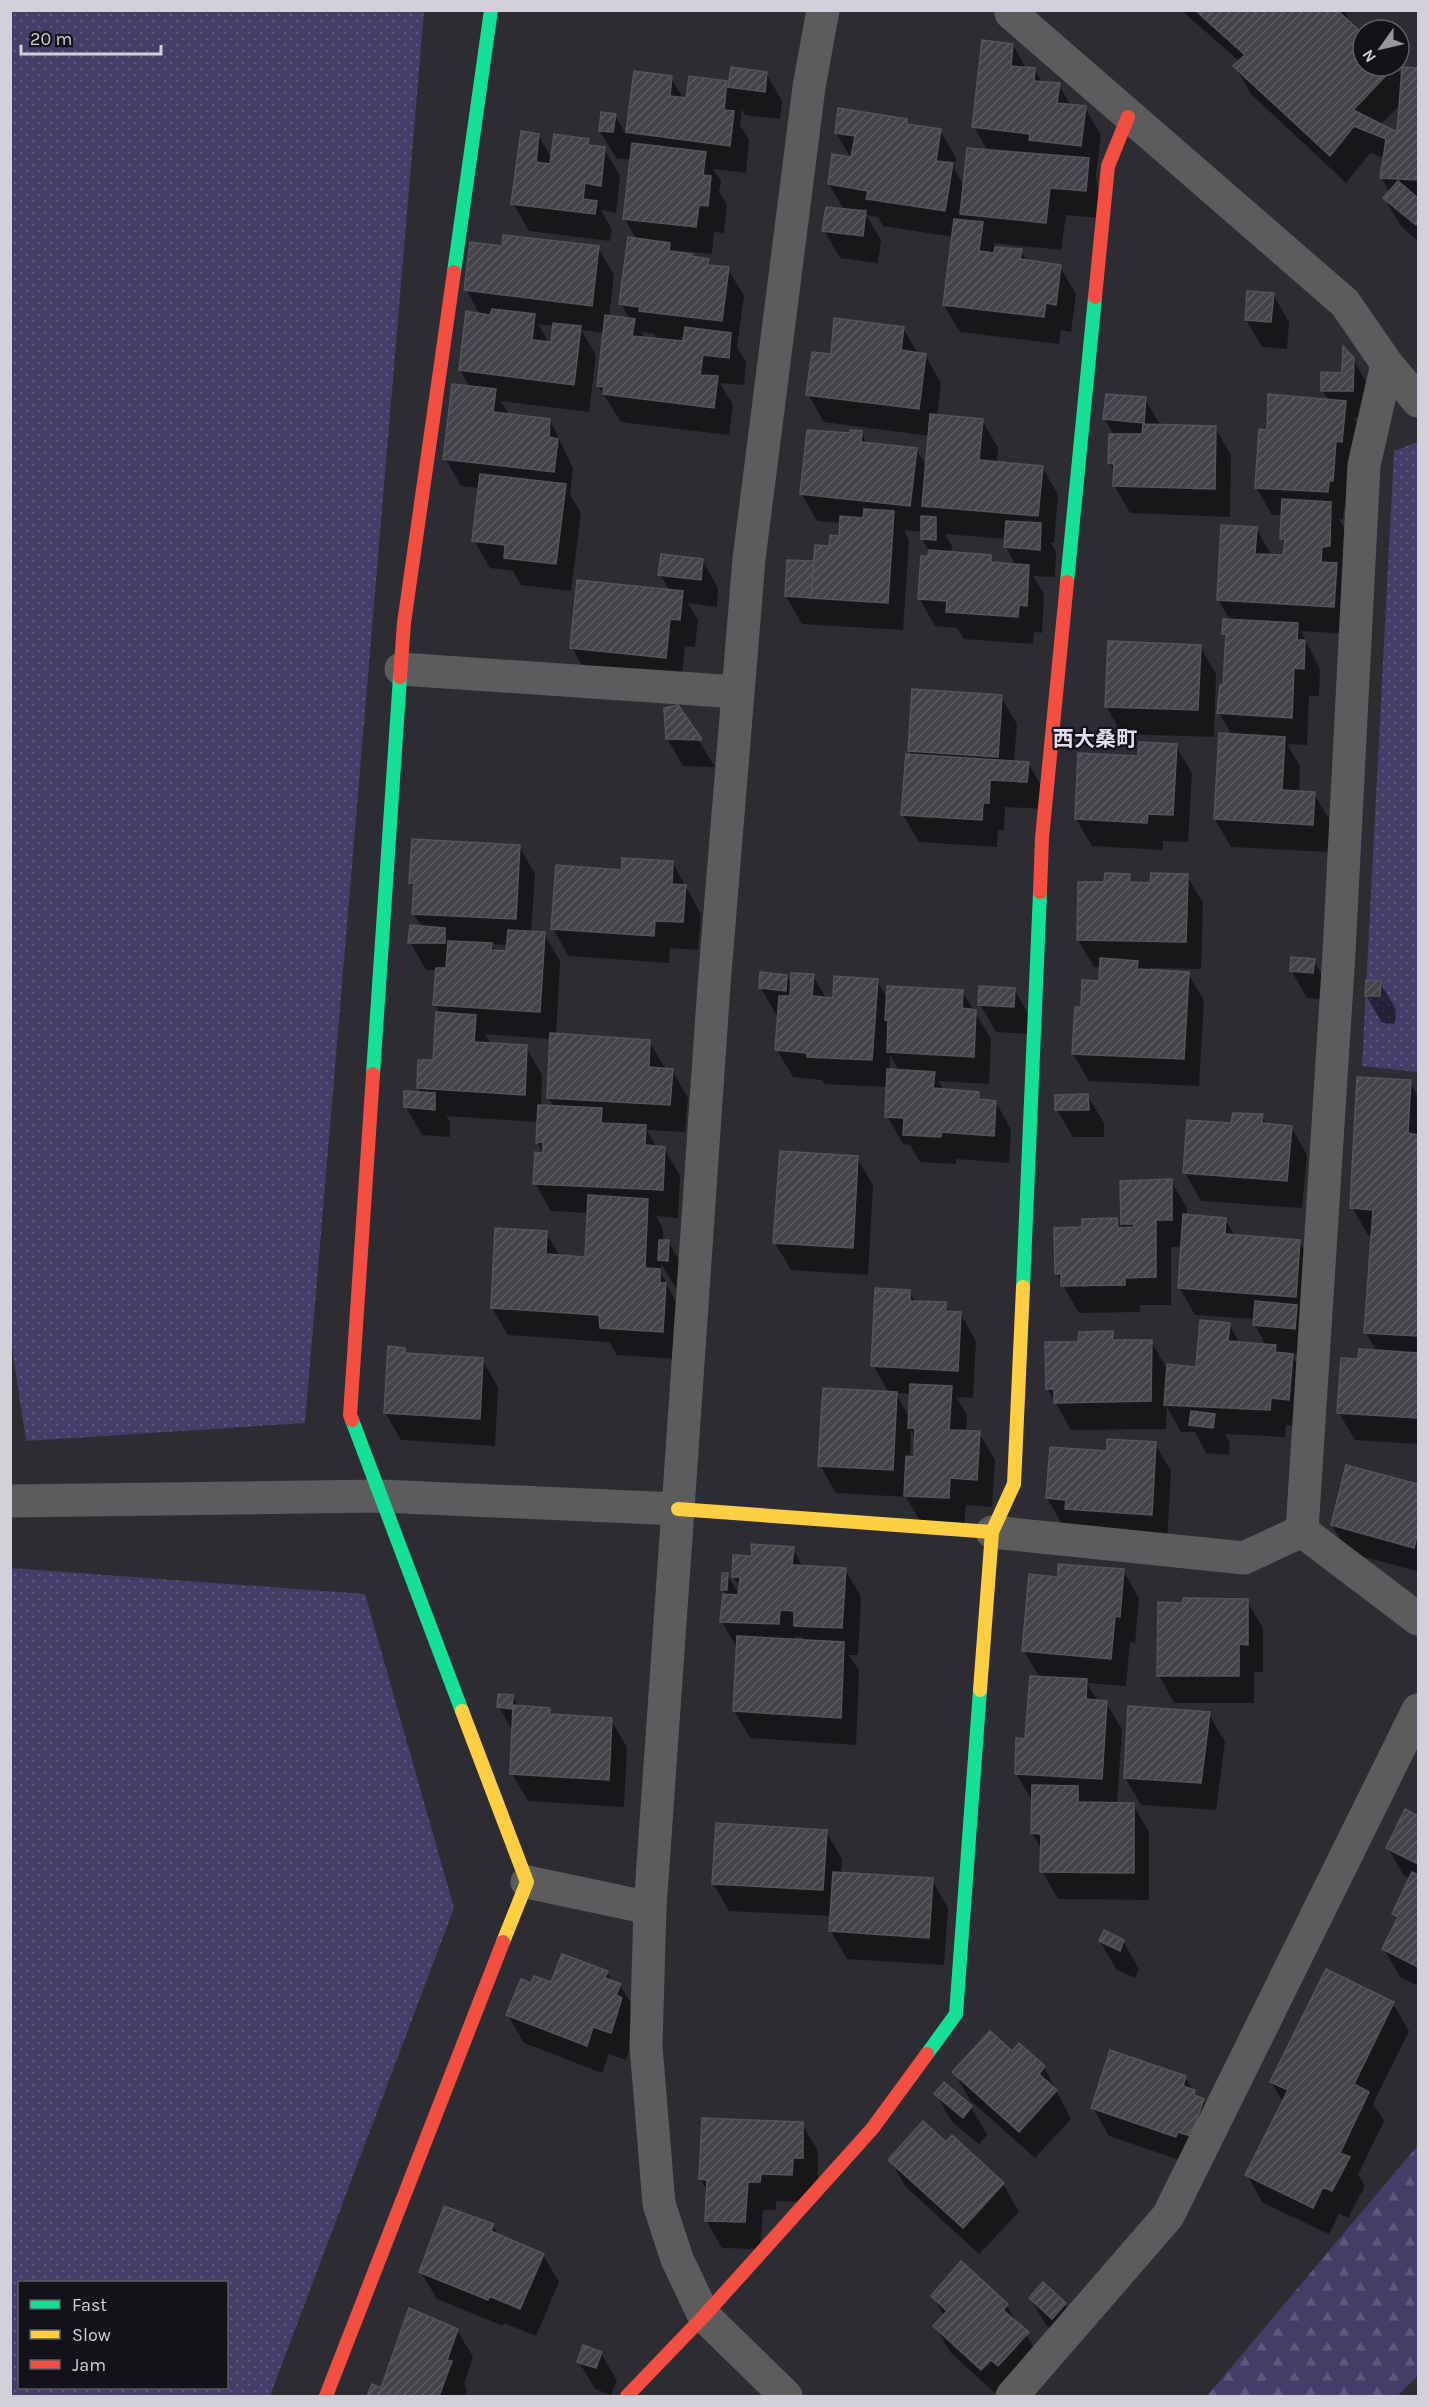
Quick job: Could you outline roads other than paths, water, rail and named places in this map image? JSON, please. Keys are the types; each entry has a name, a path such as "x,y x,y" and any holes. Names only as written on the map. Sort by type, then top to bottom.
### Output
{"street":[{"path":"326,2397 527,1882 350,1415 404,623 491,10"},
{"path":"786,2397 704,2316 677,2259 659,2204 646,2046 650,1908 713,997 749,559 809,87 823,10"},
{"path":"1006,11 1345,303 1387,364 1419,401"},
{"path":"627,2397 704,2316 872,2129 956,2014 992,1532 1014,1484 1042,838 1108,166 1128,117"},
{"path":"1302,1531 1339,953 1364,465 1387,364"},
{"path":"401,669 738,692"},
{"path":"10,1501 381,1496 678,1509 992,1532 1244,1558 1302,1531"},
{"path":"1302,1531 1419,1619"},
{"path":"1012,2397 1168,2216 1419,1710"},
{"path":"527,1882 650,1908"}],"district":[{"name":"西大桑町","path":"1095,739"}]}
